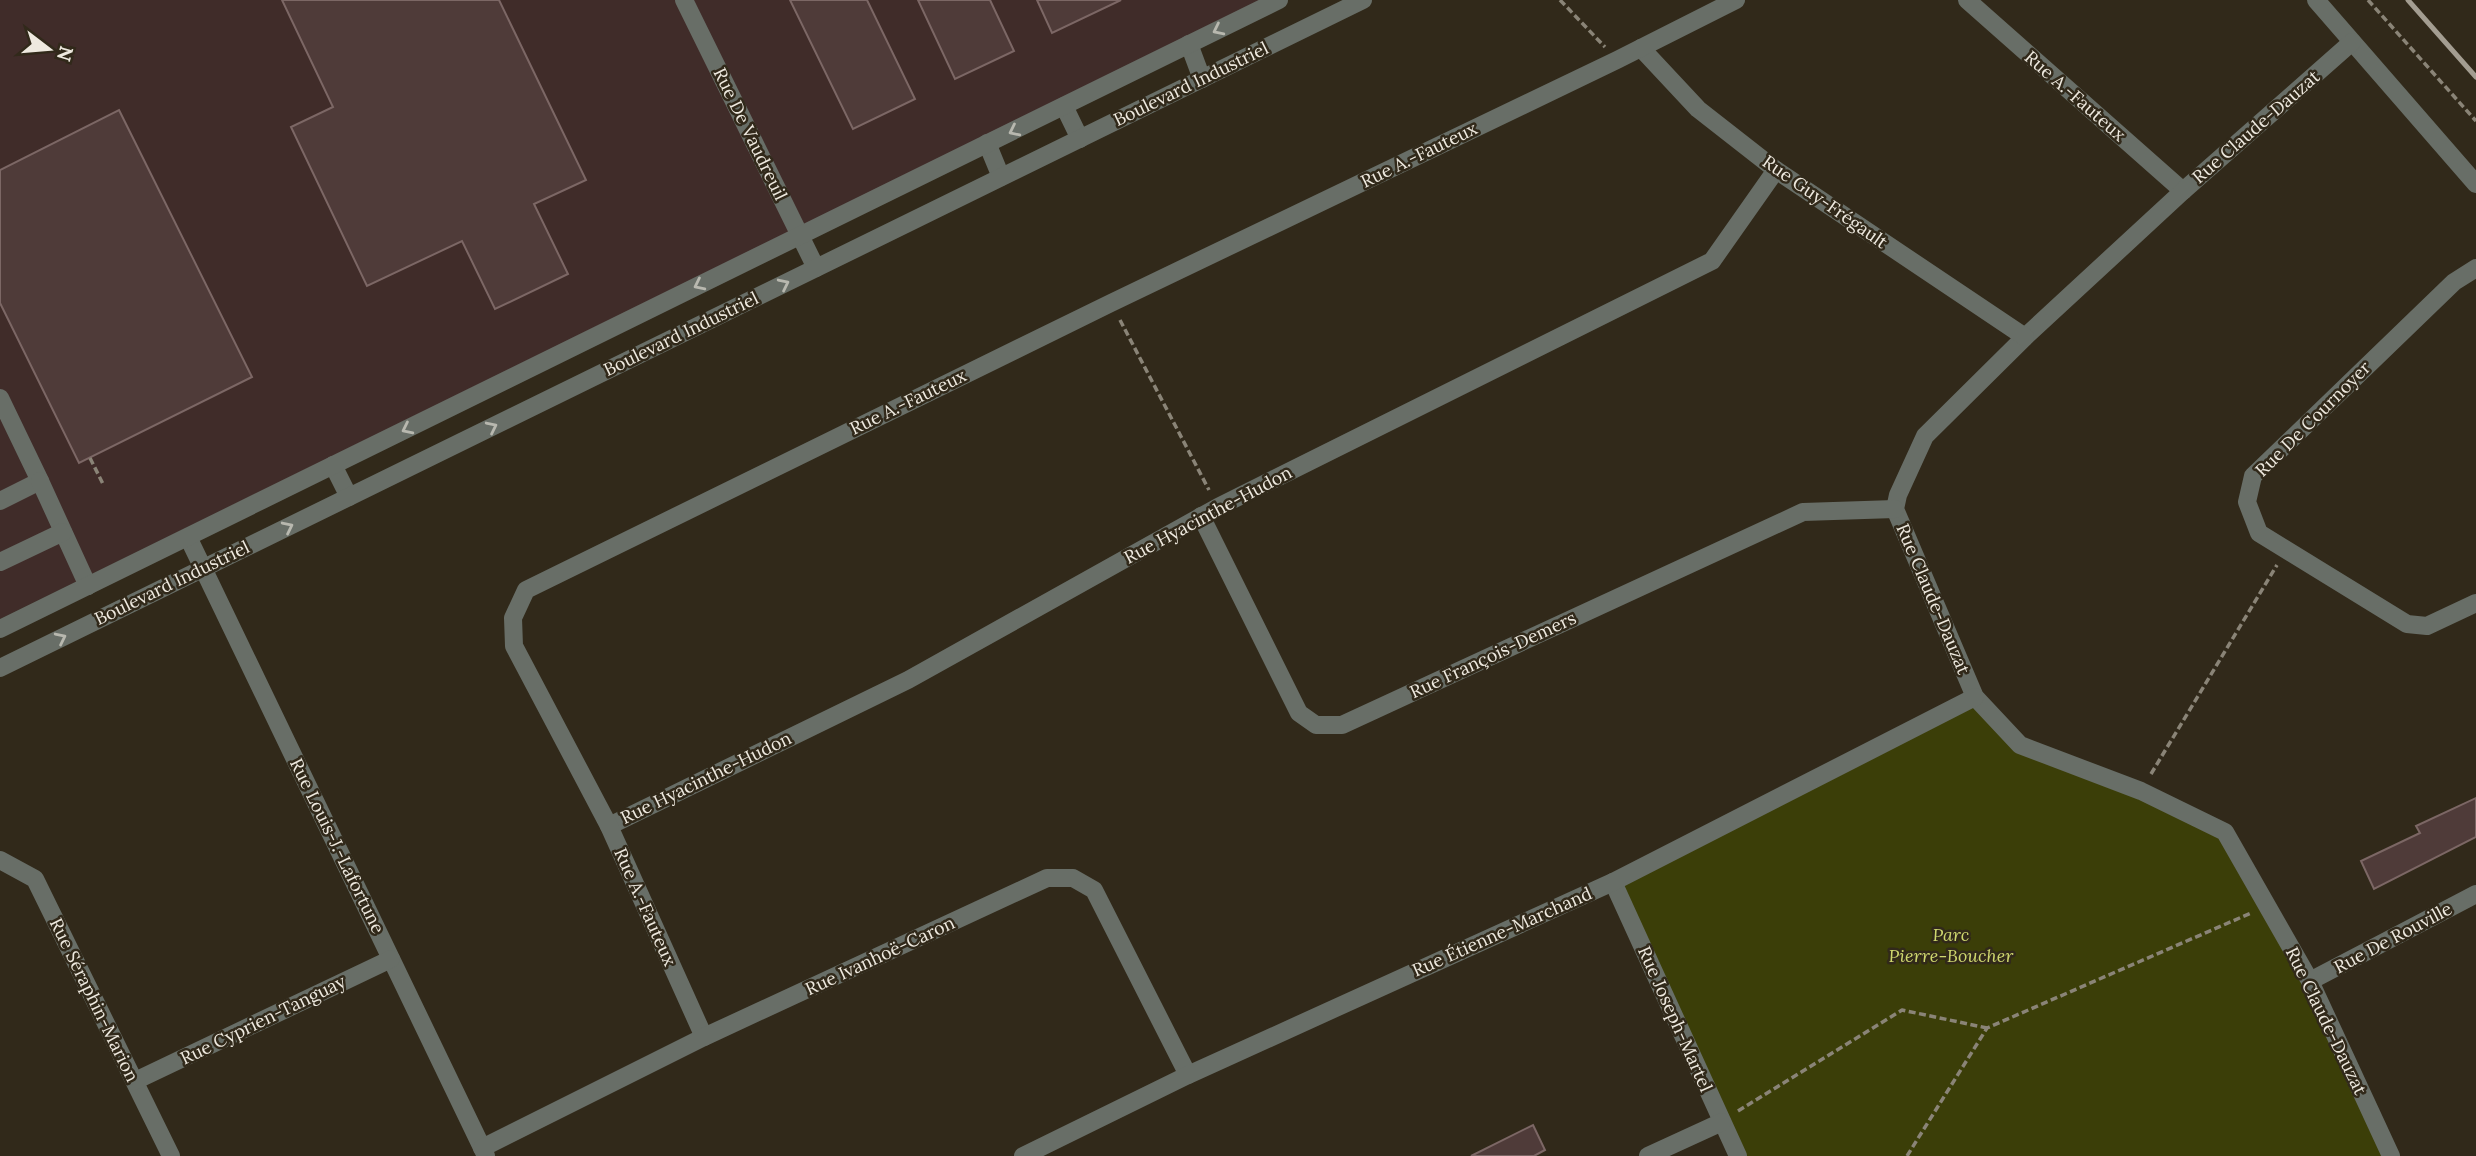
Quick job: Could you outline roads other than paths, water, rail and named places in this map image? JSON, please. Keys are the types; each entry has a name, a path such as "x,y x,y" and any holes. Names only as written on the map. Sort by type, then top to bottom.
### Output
{"street":[{"name":"Rue De Vaudreuil","path":"684,0 816,268"},
{"name":"Boulevard Industriel","path":"0,629 1279,0"},
{"name":"Boulevard Industriel","path":"0,668 1363,0"},
{"name":"Rue A.-Fauteux","path":"704,1037 609,826 514,646 513,618 526,590 1736,0"},
{"name":"Rue A.-Fauteux","path":"1967,0 2183,191"},
{"path":"2316,0 2476,184"},
{"name":"Rue Claude-Dauzat","path":"2352,41 2183,191 2025,337 1925,436 1898,495 1895,509 1975,697 2020,745 2141,791 2225,832 2309,981 2391,1156"},
{"path":"1189,44 1202,79"},
{"name":"Rue Guy-Frégault","path":"1641,48 1698,109 1776,170 2025,337"},
{"path":"1064,106 1080,139"},
{"path":"987,143 1001,177"},
{"name":"Rue Hyacinthe-Hudon","path":"609,826 908,680 1218,507 1712,261 1776,170"},
{"name":"Rue De Cournoyer","path":"2476,268 2454,282 2253,476 2246,502 2259,533 2407,624 2427,625 2476,603"},
{"path":"0,398 88,586"},
{"path":"333,466 349,497"},
{"path":"0,501 40,481"},
{"name":"Rue François-Demers","path":"1201,516 1299,713 1317,725 1342,724 1803,512 1895,509"},
{"path":"0,562 63,532"},
{"name":"Rue Louis-J.-Lafortune","path":"188,537 484,1152"},
{"name":"Rue Étienne-Marchand","path":"1023,1156 1188,1075 1613,882 1975,697"},
{"name":"Rue Séraphin-Marion","path":"0,860 35,879 171,1156"},
{"name":"Rue Ivanhoë-Caron","path":"484,1152 704,1037 1048,878 1073,878 1094,890 1188,1075"},
{"name":"Rue Joseph-Martel","path":"1613,882 1738,1156"},
{"name":"Rue De Rouville","path":"2309,981 2476,894"},
{"name":"Rue Cyprien-Tanguay","path":"135,1081 391,958"},
{"path":"1648,1156 1722,1122"}],"railway":[{"path":"2408,0 2476,77"}],"park label":[{"name":"Parc Pierre-Boucher","path":"1951,946"}]}
